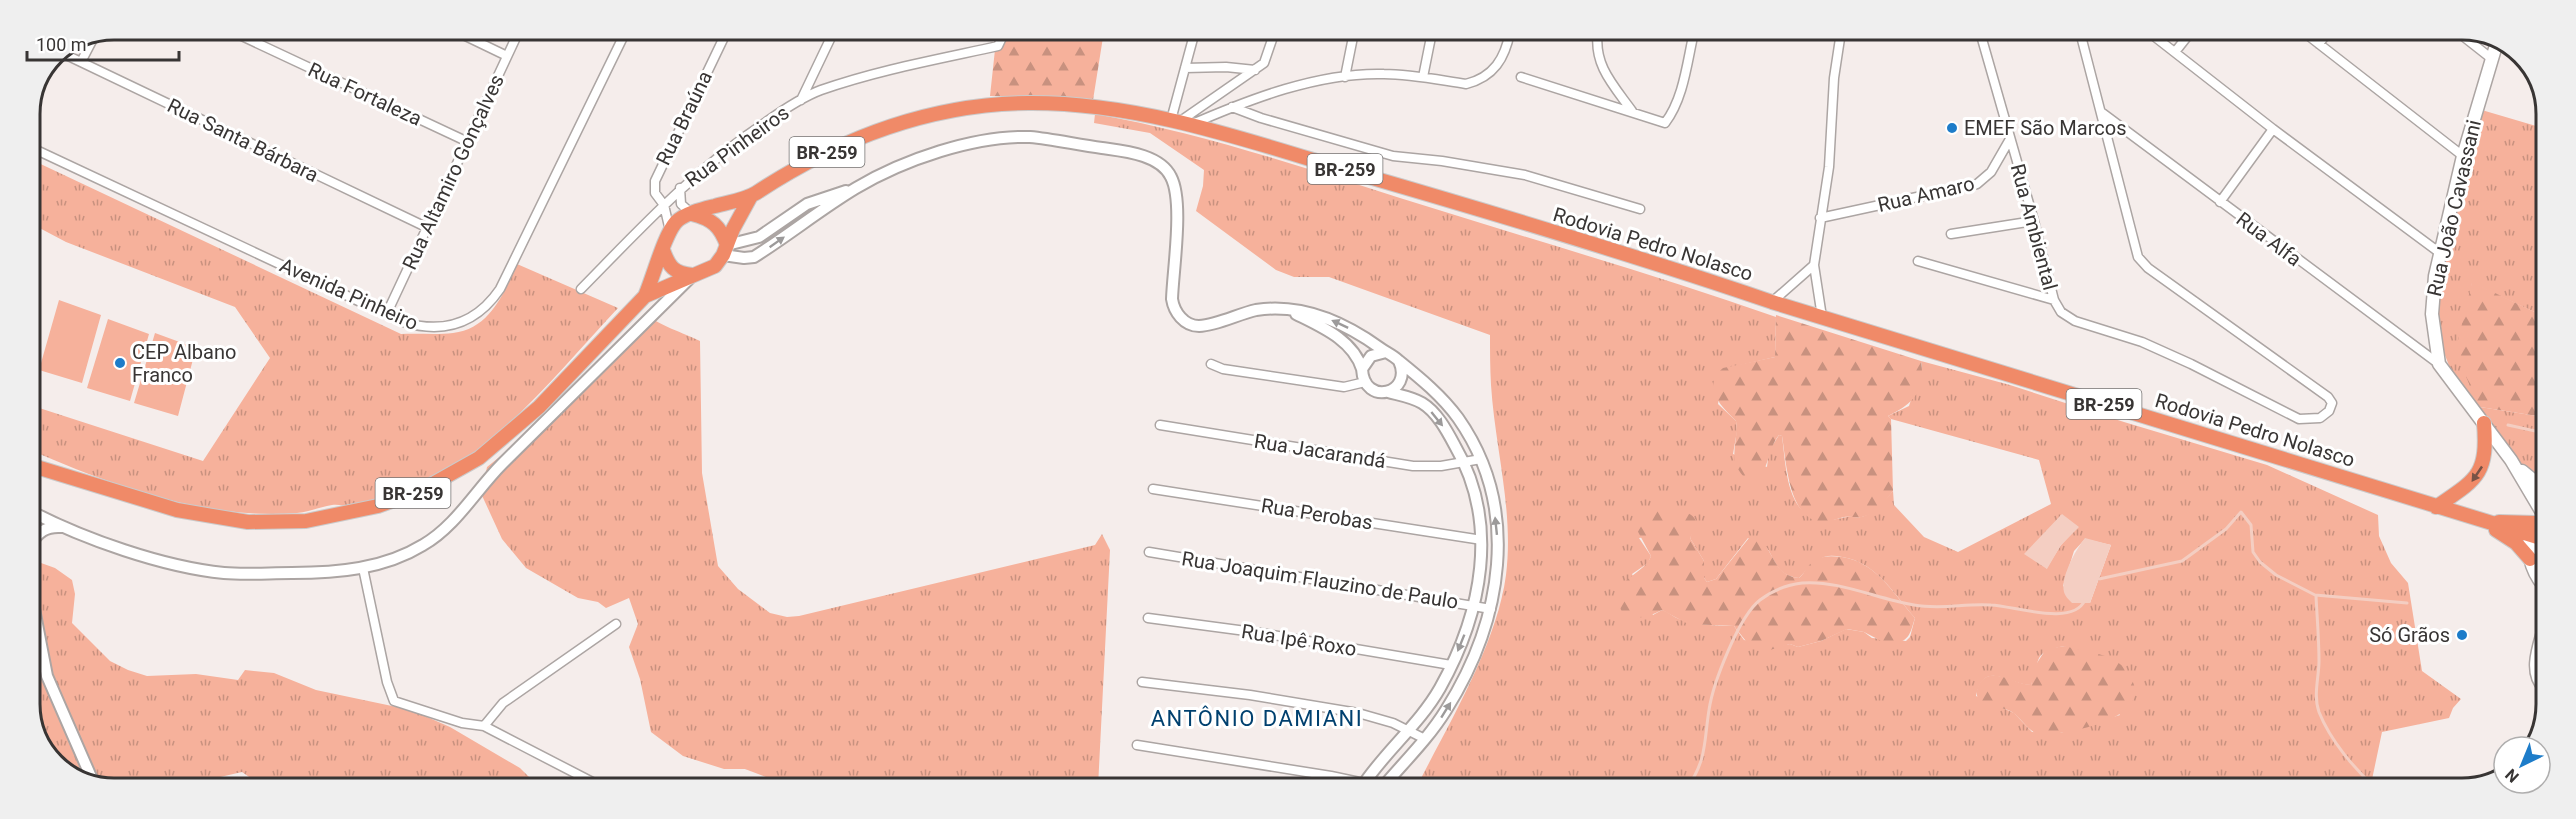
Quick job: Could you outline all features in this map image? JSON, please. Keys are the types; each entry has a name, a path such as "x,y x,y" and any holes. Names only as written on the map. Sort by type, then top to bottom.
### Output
{"highway":[{"name":"Rodovia Pedro Nolasco","path":"670,231 675,223 692,214 751,196 801,165 846,143 908,120 990,105 1029,103 1091,107 1180,122 1655,262 1772,302 2482,521 2536,525"},
{"name":"BR-259","path":"645,296 715,266 751,196"},
{"path":"692,214 709,218 720,229 725,250"},
{"name":"BR-259","path":"41,468 177,510 248,522 306,521 378,506 441,480 479,458 539,407 645,296 670,231"},
{"path":"663,250 669,266 676,272 693,275"},
{"path":"2436,507 2469,484 2478,474 2486,451 2484,423"},
{"path":"41,461 113,491"},
{"path":"2482,521 2509,538 2529,559"}],"main road":[{"name":"Rua João Cavassani","path":"2495,49 2463,156 2440,253 2432,314 2439,364 2511,460"},
{"path":"2511,460 2536,483"},
{"path":"2511,460 2536,517"},
{"path":"2536,536 2529,559 2536,574"}],"street":[{"name":"Rua Fortaleza","path":"249,40 468,142"},
{"path":"474,40 507,56"},
{"name":"Rua Altamiro Gonçalves","path":"387,313 514,40"},
{"name":"Avenida Pinheiro","path":"40,152 403,322 427,328 449,326 462,322 488,305 500,289 622,40"},
{"name":"Rua Braúna","path":"670,231 664,205 655,193 655,181 722,40"},
{"path":"801,101 830,40"},
{"name":"Rua Pinheiros","path":"581,289 680,188 743,137 801,101 820,91 882,71 998,46 1001,40"},
{"path":"1180,122 1185,68 1193,40"},
{"path":"1180,122 1264,63 1273,40"},
{"path":"1345,77 1352,40"},
{"path":"1423,77 1430,40"},
{"path":"1180,122 1268,94 1345,77 1386,74 1466,84 1477,81 1498,65 1508,40"},
{"path":"1598,40 1599,62 1603,71 1633,111"},
{"path":"1521,77 1665,123 1672,114 1679,96 1692,40"},
{"path":"1822,317 1814,265 1829,167 1834,78 1840,40"},
{"name":"Rua Ambiental","path":"1982,40 2054,300 2064,316 2142,342 2299,420 2316,420 2325,414 2332,403 2328,397 2148,268 2138,257 2101,112"},
{"path":"2081,40 2101,112"},
{"path":"2159,40 2273,129 2440,253"},
{"path":"2175,52 2184,40"},
{"path":"2314,40 2463,156"},
{"path":"2319,44 2322,40"},
{"path":"2469,41 2492,59"},
{"path":"81,62 90,45"},
{"name":"Rua Santa Bárbara","path":"69,56 426,227"},
{"path":"1185,68 1215,67 1255,70"},
{"path":"1232,107 1261,118 1393,156 1453,162 1525,175 1640,210"},
{"name":"Rua Alfa","path":"2101,112 2439,364"},
{"path":"2220,202 2273,129"},
{"path":"725,250 744,258 754,257 855,188 884,173 960,146 1030,137 1143,156 1166,170 1171,177 1177,208 1172,299 1180,318 1187,323 1199,326 1254,311 1288,309 1328,318 1347,327 1386,352 1425,383 1456,417 1481,459 1494,500 1498,540 1496,579 1486,629 1467,674 1446,710 1425,739 1391,778"},
{"name":"Rua Amaro","path":"1820,218 1977,184 1991,172 2010,139"},
{"path":"680,188 681,204 692,214"},
{"path":"725,250 759,237 807,204 855,188"},
{"path":"1951,234 2034,221"},
{"path":"1918,261 2054,300"},
{"path":"1772,302 1814,265"},
{"path":"41,517 62,528 115,547 168,562 223,573 315,573 363,568 404,555 434,538 454,519 500,465 693,275"},
{"path":"1288,309 1347,344 1359,358 1365,382 1375,391 1417,400 1428,408 1447,432 1465,463 1479,508 1482,540 1480,578 1475,605 1451,665 1427,708 1371,778"},
{"path":"1362,369 1371,356 1386,352"},
{"path":"1388,392 1398,385 1401,379 1402,367 1399,361"},
{"path":"1211,364 1223,369 1344,387 1365,382"},
{"name":"Rua Jacarandá","path":"1160,425 1413,466 1465,463 1481,459"},
{"name":"Rua Perobas","path":"1153,489 1482,540"},
{"path":"41,531 45,528 62,528"},
{"name":"Rua Joaquim Flauzino de Paulo","path":"1149,552 1491,609"},
{"path":"363,568 392,699 397,703 462,723 484,726 585,778"},
{"name":"Rua Ipê Roxo","path":"1148,618 1261,633 1451,665"},
{"path":"484,726 503,703 616,624"},
{"path":"41,644 47,676 90,774"},
{"path":"2536,658 2534,667 2536,677"},
{"path":"1142,682 1250,695 1358,713 1383,719 1425,739"},
{"path":"1137,745 1321,778"}],"green space":[{"path":"996,40 1103,40 1093,100 1045,96 990,96"},
{"path":"2475,108 2535,126 2535,313 2472,283 2471,293 2480,407 2536,416 2536,480 2507,449 2453,376 2438,337 2434,306"},
{"path":"1095,114 1183,133 1313,170 1776,317 1775,357 1723,369 1718,404 1736,421 1737,431 1733,454 1767,467 1769,451 1779,435 1782,436 1793,497 1800,508 1810,516 1824,520 1861,517 1875,510 1893,491 1894,505 1924,537 1958,552 2051,504 2039,460 1891,419 1888,416 1909,406 1922,367 1921,361 2010,385 2267,465 2378,515 2379,536 2391,563 2408,583 2422,671 2461,699 2453,708 2449,718 2382,732 2372,778 1421,778 1482,656 1493,629 1506,575 1508,527 1493,409 1490,335 1329,277 1294,277 1276,270 1196,211 1203,186 1204,170 1150,133 1094,123","holes":["2061,515 2078,527 2061,545 2046,569 2057,520","1693,530 1690,538 1704,561 1704,578 1707,582 1716,579 1748,538 1765,547 1783,573 1793,577 1799,578 1813,564 1828,556 1842,557 1865,565 1892,589 1915,618 1910,637 1906,641 1872,638 1864,632 1846,629 1821,641 1798,647 1790,644 1779,646 1744,640 1734,626 1693,623 1662,610 1653,615 1632,574 1648,563 1651,556 1639,538","2085,539 2111,545 2090,603 2063,586 2074,551","2065,646 2120,715 2060,733 2032,732 2014,713 1976,696 1985,678 1991,676 2031,685 2042,654"]},
{"path":"40,164 401,334 453,333 477,325 501,298 517,264 618,308 509,424 460,464 426,485 368,503 350,506 332,505 306,512 262,514 228,511 160,498 94,476 41,454 40,408 203,461 270,358 235,307 66,242 40,228"},
{"path":"2472,282 2535,312 2536,416 2480,407 2455,353"},
{"path":"59,300 101,315 82,383 40,370"},
{"path":"646,314 700,341 702,473 718,566 738,589 770,613 787,617 799,616 1095,545 1102,534 1110,550 1098,778 769,778 745,769 724,769 683,756 651,732 640,679 629,647 638,624 629,598 606,608 598,602 578,598 526,568 502,539 479,489 483,486 487,467 522,439"},
{"path":"1776,315 1921,361 1921,381 1916,395 1904,407 1888,416 1891,419 1893,491 1872,513 1824,522 1807,516 1794,497 1787,471 1782,436 1779,435 1775,441 1763,471 1755,481 1747,480 1736,465 1734,452 1736,421 1719,403 1713,389 1714,382 1723,368 1775,357"},
{"path":"108,319 149,334 130,401 87,388"},
{"path":"155,333 196,348 178,416 134,403"},
{"path":"1648,509 1683,511 1694,518 1698,524 1690,538 1704,561 1704,578 1707,582 1716,579 1749,538 1763,543 1776,564 1789,576 1799,578 1812,562 1828,556 1842,557 1865,565 1883,580 1915,618 1910,633 1905,639 1891,646 1864,632 1847,629 1821,641 1798,647 1790,644 1763,652 1749,645 1734,626 1688,624 1662,610 1639,618 1624,615 1618,594 1621,586 1647,563 1651,556 1636,528 1643,512"},
{"path":"41,563 55,568 72,580 75,594 72,623 110,661 128,670 147,676 196,674 238,680 245,670 274,673 316,690 411,710 450,727 520,768 530,778 251,778 242,772 216,778 105,778 86,773 62,757 50,742 41,710"},
{"path":"2065,646 2105,656 2122,666 2134,685 2134,698 2127,708 2100,724 2066,732 2039,735 2012,712 1979,702 1977,690 1985,678 2004,677 2031,685 2035,666 2046,649"}],"shaded area":[{"path":"2062,514 2079,527 2061,545 2047,569 2024,554"},
{"path":"2085,538 2111,545 2090,603 2072,603 2064,592 2064,579 2073,556"}],"waterway":[{"path":"2508,425 2536,431"},
{"path":"2099,579 2182,561 2226,529 2241,512 2251,525 2253,552 2260,562 2276,575 2315,595 2407,603"},
{"path":"1693,778 1704,750 1711,698 1728,651 1752,608 1775,591 1802,583 1830,584 1925,606 1991,605 2056,614 2078,608 2085,600"},
{"path":"2316,596 2319,661 2317,706 2324,723 2344,754 2365,778"}],"place":[{"name":"EMEF São Marcos","path":"1952,128"},
{"name":"CEP Albano Franco","path":"120,363"},
{"name":"Só Grãos","path":"2462,635"}],"district":[{"name":"ANTÔNIO DAMIANI","path":"1257,718"}]}
